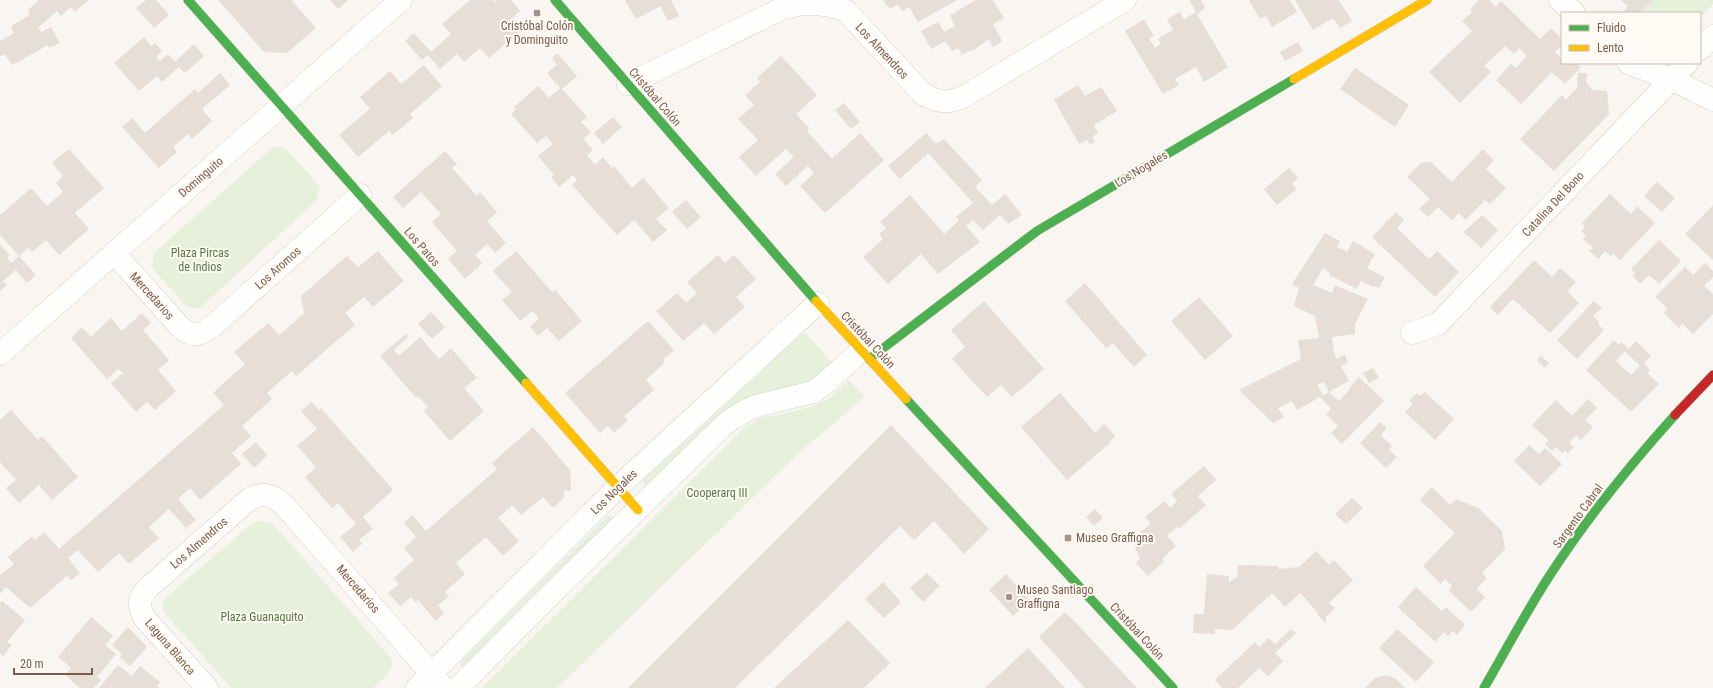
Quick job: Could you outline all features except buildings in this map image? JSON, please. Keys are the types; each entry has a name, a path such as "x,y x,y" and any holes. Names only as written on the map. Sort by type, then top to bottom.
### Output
{"street":[{"name":"Los Patos","path":"188,0 638,510"},
{"name":"Dominguito","path":"0,354 402,0"},
{"name":"Cristóbal Colón","path":"555,0 818,303 1173,688"},
{"name":"Los Almendros","path":"628,84 781,9 795,5 820,4 830,5 846,11 923,94 937,102 953,102 1125,0"},
{"name":"Los Nogales","path":"458,688 544,601 726,423 742,412 756,406 813,392 1037,231 1427,0"},
{"path":"1560,0 1573,12"},
{"path":"1701,48 1713,36"},
{"path":"1631,64 1671,79 1713,100"},
{"name":"Catalina Del Bono","path":"1412,333 1438,324 1686,64"},
{"name":"Los Aromos","path":"193,335 200,334 215,324 360,195"},
{"name":"Mercedarios","path":"114,254 181,328 193,335"},
{"name":"Los Nogales","path":"431,683 618,487 818,303"},
{"name":"Sargento Cabral","path":"1484,688 1539,594 1573,540 1610,491 1648,446 1713,375"},
{"name":"Los Almendros","path":"139,602 140,597 148,588 246,502 252,497 268,494"},
{"name":"Mercedarios","path":"268,494 284,505 431,683"},
{"name":"Laguna Blanca","path":"139,602 142,615 207,688"}],"green space":[{"path":"1653,0 1713,0 1713,4 1701,17 1701,12 1641,12"},
{"name":"Plaza Pircas de Indios","path":"273,147 285,148 320,186 316,201 199,309 187,307 152,268 154,253"},
{"name":"Cooperarq III","path":"802,334 806,334 833,363 833,366 647,486 643,483 643,480"},
{"name":"Cooperarq III","path":"849,380 865,397 801,451 557,688 482,688 745,427 761,418 799,410 818,404 828,399"},
{"path":"608,516 614,518 462,669 460,664 461,661"},
{"name":"Plaza Guanaquito","path":"259,521 273,524 391,658 392,663 390,671 373,688 231,688 164,612 164,599 253,523"}],"traffic: fast":[{"path":"188,0 526,383"},
{"path":"555,0 816,301"},
{"path":"869,359 1037,231 1294,79"},
{"path":"906,399 1173,688"},
{"path":"1484,688 1533,603 1564,554 1610,492 1675,415"}],"traffic: slow":[{"path":"1294,79 1427,0"},
{"path":"816,301 906,399"},
{"path":"526,383 638,510"}],"traffic: jam":[{"path":"1675,415 1713,375"}],"place":[{"name":"Cristóbal Colón y Dominguito","path":"537,13"},
{"name":"Museo Graffigna","path":"1068,538"},
{"name":"Museo Santiago Graffigna","path":"1009,597"}]}
